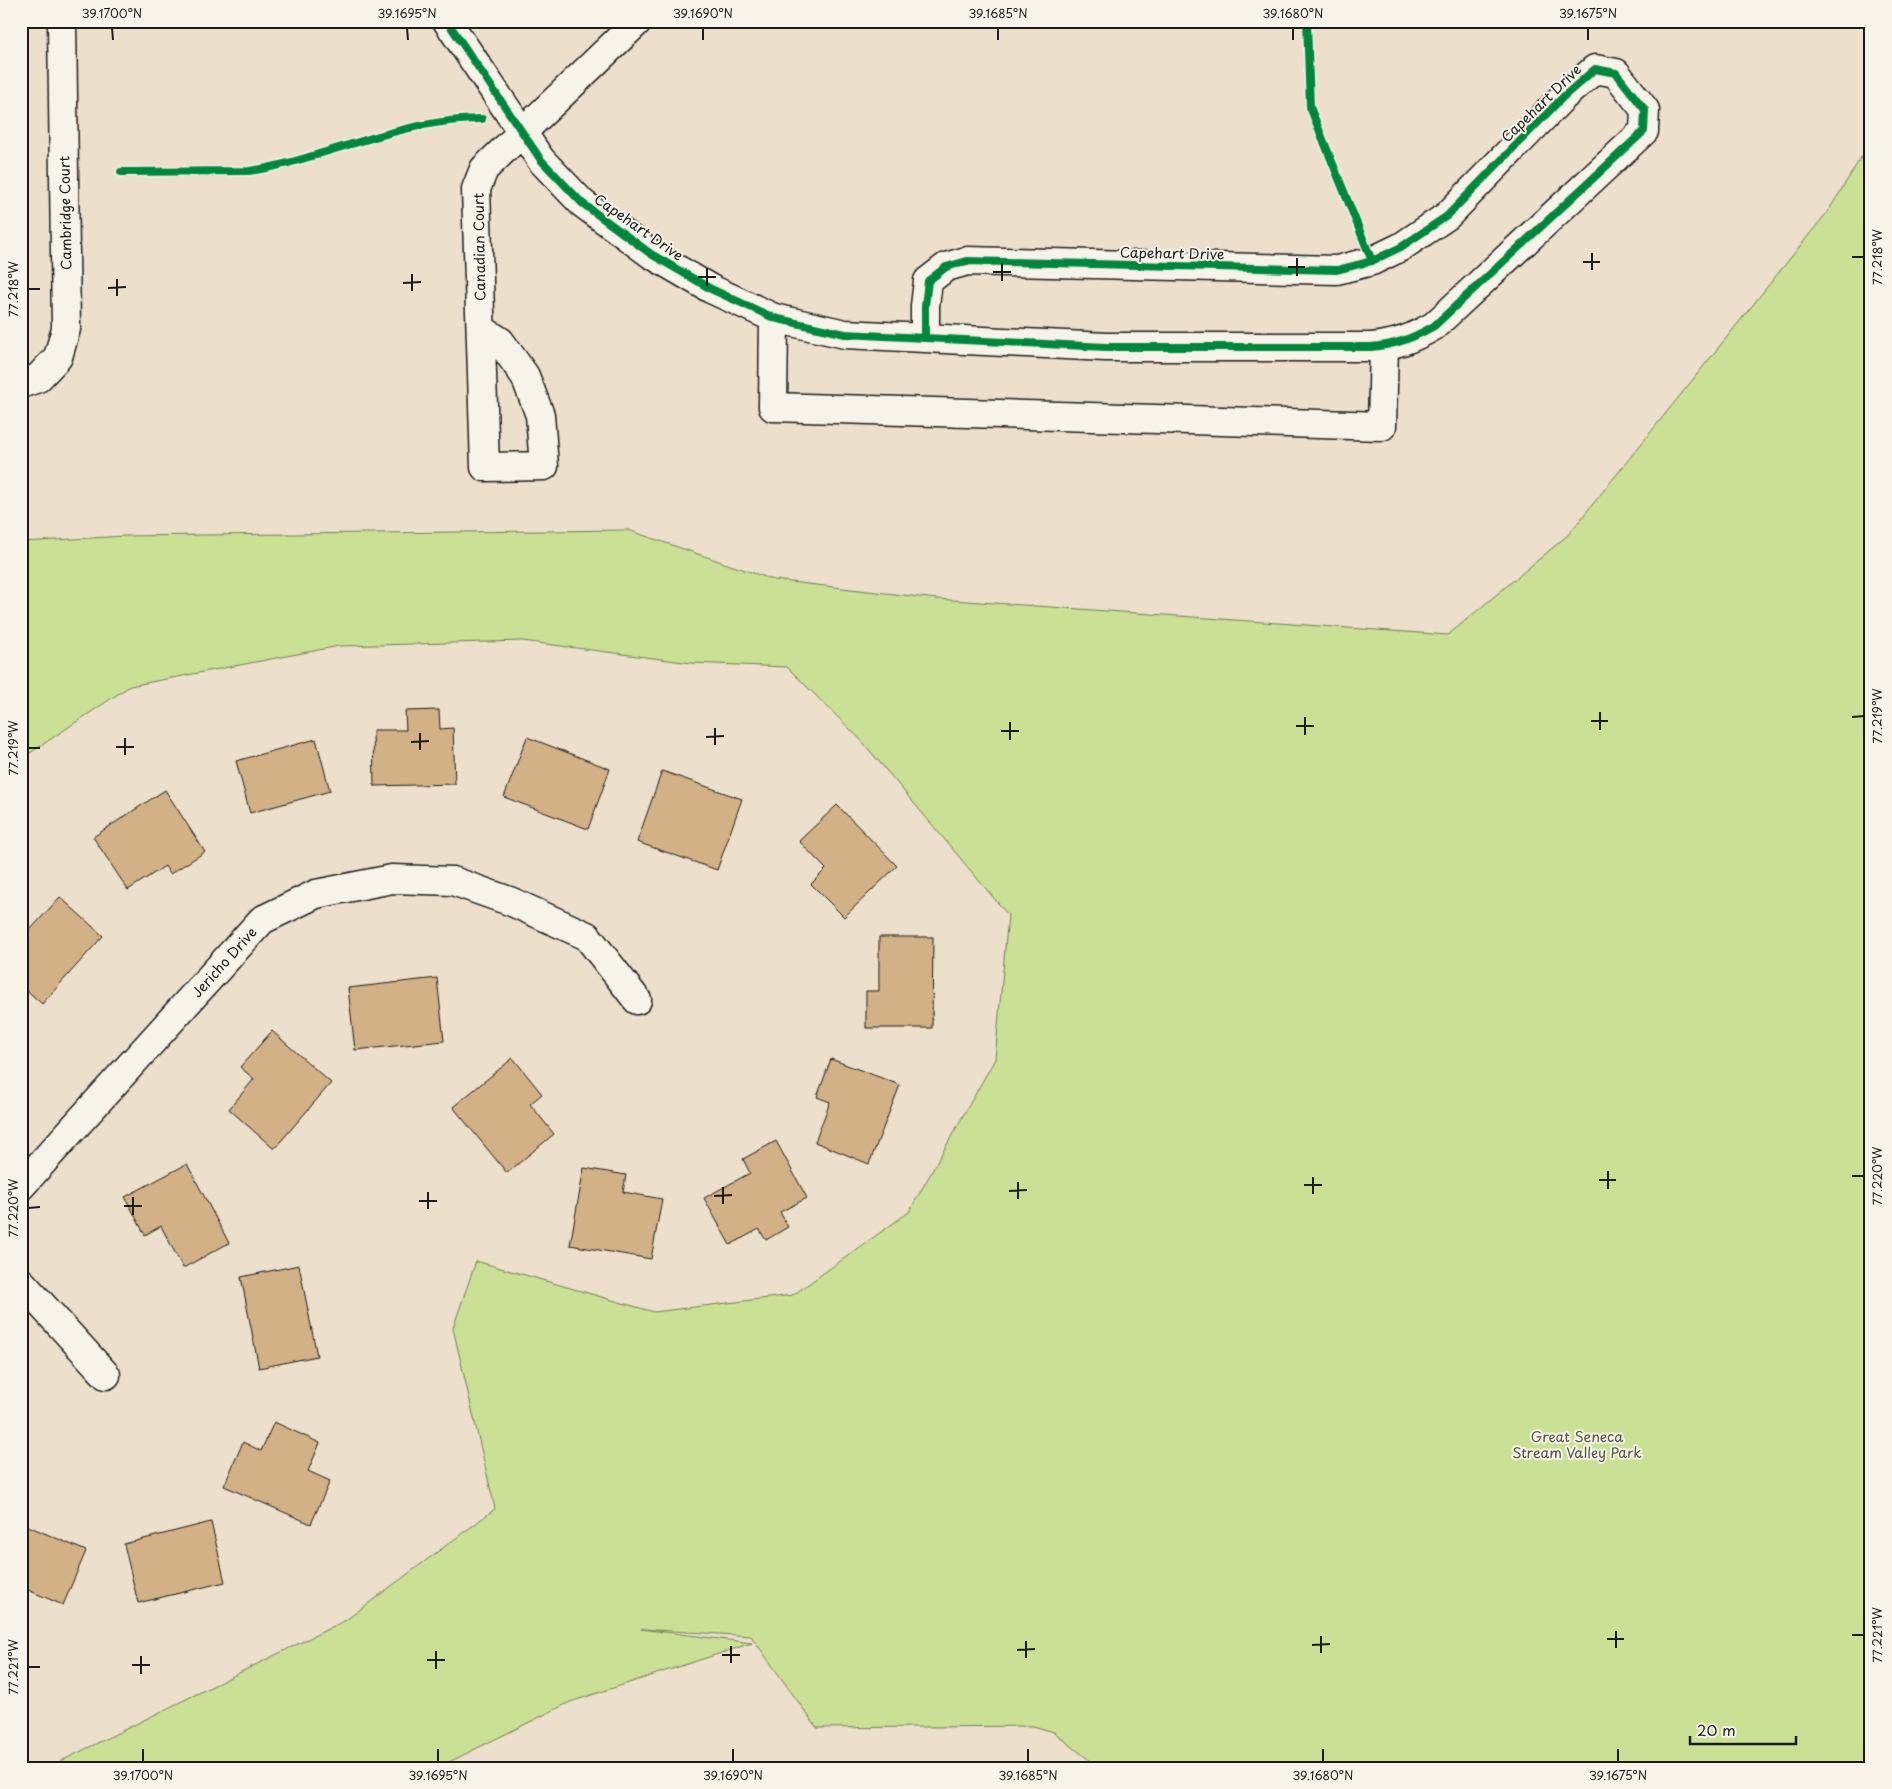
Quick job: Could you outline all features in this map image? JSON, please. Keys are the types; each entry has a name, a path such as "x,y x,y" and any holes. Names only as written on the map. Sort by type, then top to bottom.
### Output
{"street":[{"name":"Cambridge Court","path":"21,384 38,378 58,356 66,329 62,21"},
{"name":"Capehart Drive","path":"447,21 541,160 582,203 651,254 711,289 774,318 845,334 1106,347 1384,346 1411,339 1434,326 1644,131 1645,110 1616,74 1595,69 1563,97 1447,216 1401,247 1372,262 1337,270 967,261 946,267 928,281 924,306 925,337"},
{"name":"Canadian Court","path":"481,329 500,340 525,376 540,415 544,466 485,467 476,189 484,169 638,21"},
{"path":"774,318 773,407 1382,426 1384,346"},
{"name":"Jericho Drive","path":"21,1186 262,920 316,894 392,879 453,882 512,902 587,936 637,1000"},
{"path":"21,1282 106,1375"}],"green space":[{"name":"Great Seneca Stream Valley Park","path":"1871,141 1871,1768 1099,1768 1054,1732 1033,1726 817,1728 751,1636 641,1629 752,1643 570,1702 437,1768 47,1768 346,1620 495,1509 453,1328 476,1261 654,1312 793,1295 909,1212 995,1059 1008,915 860,739 787,667 691,663 523,641 339,646 130,686 21,759 21,542 125,536 628,530 774,580 937,599 1448,635 1568,535 1829,210"}],"building":[{"path":"439,710 440,729 453,728 455,784 374,786 373,730 406,730 405,711"},
{"path":"527,737 610,769 588,829 504,797"},
{"path":"316,739 330,791 250,813 236,761"},
{"path":"662,771 742,799 717,870 637,842"},
{"path":"165,790 205,852 170,874 165,866 128,890 93,837"},
{"path":"837,805 897,866 844,917 811,884 826,869 799,841"},
{"path":"60,897 103,936 42,1004 21,985 21,940"},
{"path":"879,937 933,937 932,1028 866,1028 866,991 879,991"},
{"path":"437,978 444,1041 355,1050 348,988"},
{"path":"272,1031 331,1083 274,1149 229,1109 254,1079 240,1067"},
{"path":"513,1058 542,1094 530,1104 554,1134 507,1173 453,1107"},
{"path":"831,1059 900,1085 869,1164 815,1142 830,1102 817,1097"},
{"path":"776,1141 807,1198 780,1212 788,1227 766,1240 759,1229 730,1245 704,1198 750,1173 743,1159"},
{"path":"187,1164 229,1243 183,1268 161,1226 145,1235 125,1197"},
{"path":"584,1168 626,1175 623,1192 662,1199 651,1259 570,1245"},
{"path":"299,1265 317,1356 259,1368 241,1277"},
{"path":"274,1422 320,1443 308,1471 330,1481 311,1524 224,1486 243,1442 261,1451"},
{"path":"211,1522 225,1582 138,1603 124,1544"},
{"path":"21,1523 86,1551 63,1605 21,1587"}],"cycle path":[{"path":"447,21 541,160 582,203 651,254 711,289 774,318 845,334 1106,347 1371,347 1396,343 1434,326 1644,131 1645,110 1616,73 1595,69 1563,97 1447,216 1401,247 1372,261 1337,270 967,261 946,267 928,281 925,306 925,337"},
{"path":"1307,21 1310,107 1372,261"},
{"path":"121,172 249,171 263,169 418,126 466,119 482,119"}]}
